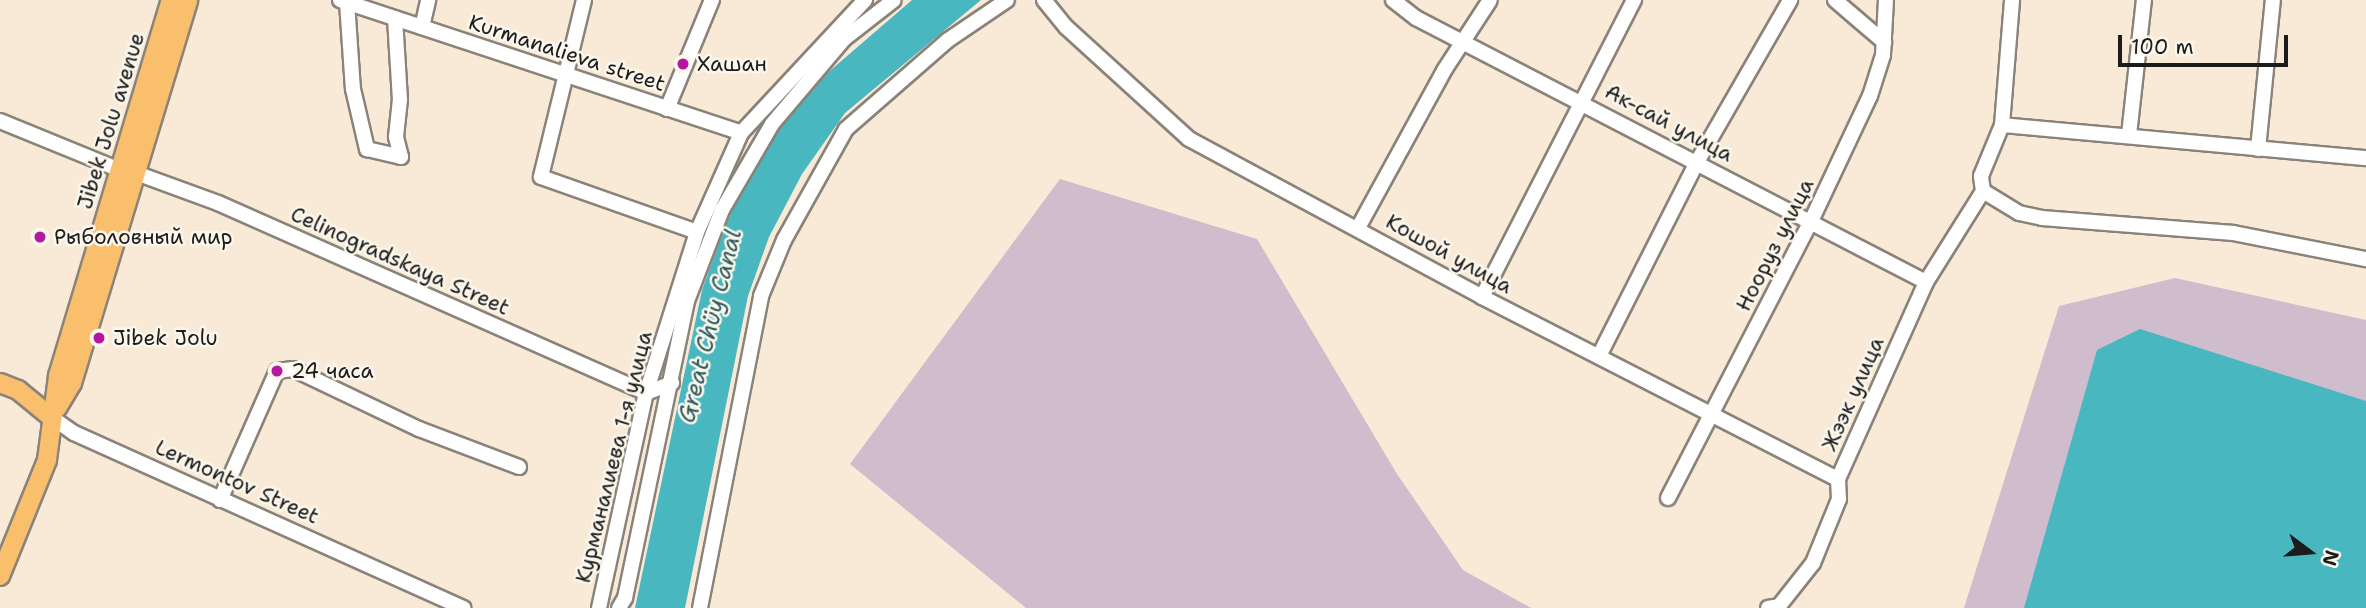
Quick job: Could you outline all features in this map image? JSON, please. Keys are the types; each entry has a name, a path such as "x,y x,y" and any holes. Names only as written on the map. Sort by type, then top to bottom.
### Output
{"main road":[{"name":"Jibek Jolu avenue","path":"128,172 171,0"},
{"name":"Jibek Jolu avenue","path":"0,576 47,460 58,376 188,0"},
{"name":"Lermontov Street","path":"0,383 18,390 51,417"}],"street":[{"path":"422,27 428,0"},
{"path":"584,0 563,74 541,177 697,232"},
{"path":"667,109 712,0"},
{"name":"Курманалиева 1-я улица","path":"599,608 646,393 697,232 741,133 865,0"},
{"path":"620,608 625,598 672,383 687,301 722,210 772,124 844,38 894,0"},
{"path":"700,608 761,296 785,240 846,130 948,40 1007,0"},
{"name":"Кошой улица","path":"1044,0 1066,27 1189,139 1482,297 1838,480"},
{"name":"Ак-сай улица","path":"1393,0 1416,18 1812,219 1926,282"},
{"path":"1358,228 1490,0"},
{"path":"1482,297 1634,0"},
{"path":"1599,356 1697,162 1790,0"},
{"path":"1835,0 1884,41"},
{"name":"Нооруз улица","path":"1668,498 1812,219 1870,96 1884,41 1886,0"},
{"name":"Жээк улица","path":"1768,608 1779,606 1812,563 1839,499 1838,480 1926,282 1983,191 1980,176 2002,125 2012,0"},
{"path":"2129,135 2144,0"},
{"path":"2258,149 2273,0"},
{"path":"343,1 354,89 367,149 401,157 396,137 400,100 395,18"},
{"name":"Kurmanalieva street","path":"343,1 741,133"},
{"name":"Celinogradskaya Street","path":"0,121 128,172 218,203 646,393"},
{"path":"741,133 772,124"},
{"path":"2002,125 2366,158"},
{"path":"1983,191 2019,213 2042,218 2233,233 2366,259"},
{"path":"220,500 277,370 293,369 419,429 519,467"},
{"path":"646,393 672,383"},
{"name":"Lermontov Street","path":"51,417 74,433 464,608"}],"shaded area":[{"path":"1060,179 1257,239 1397,474 1463,570 1531,608 1026,608 850,464"},
{"path":"2175,278 2366,320 2366,608 1964,608 2059,306"}],"water":[{"name":"Great Chüy Canal","path":"912,0 981,0 845,113 802,174 769,237 748,296 685,608 635,608 702,290 725,227 757,156 810,88"},
{"path":"2140,329 2366,401 2366,608 2024,608 2097,350"}],"place":[{"name":"Хашан","path":"683,64"},
{"name":"Рыболовный мир","path":"40,237"},
{"name":"Jibek Jolu","path":"99,338"},
{"name":"24 часа","path":"277,371"}]}
